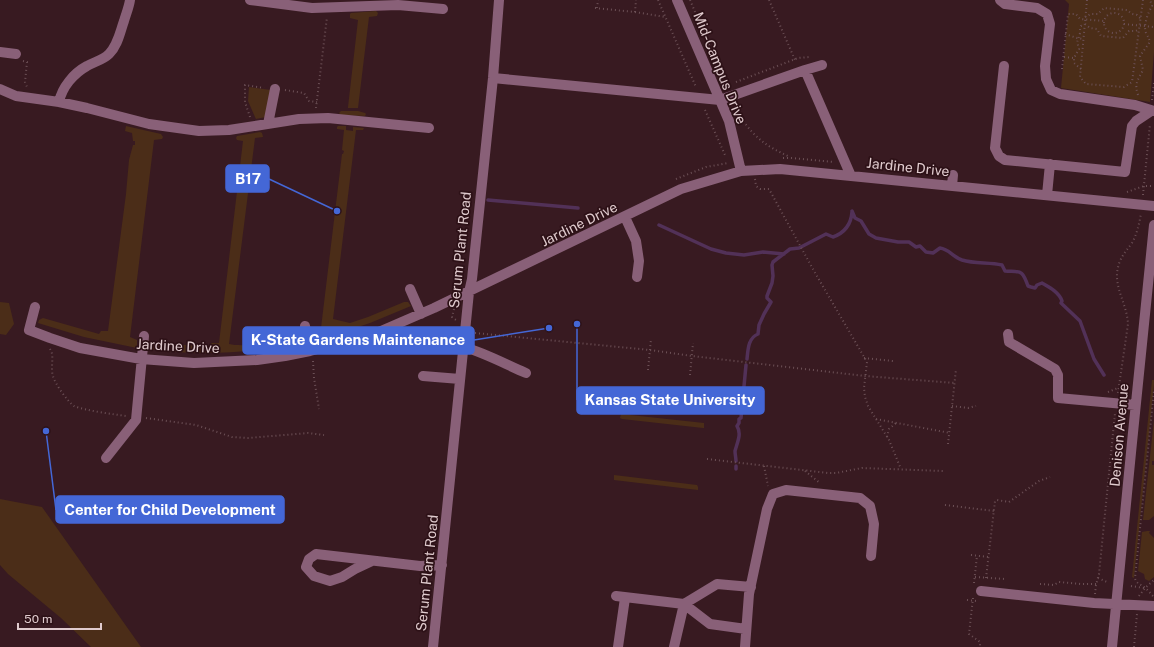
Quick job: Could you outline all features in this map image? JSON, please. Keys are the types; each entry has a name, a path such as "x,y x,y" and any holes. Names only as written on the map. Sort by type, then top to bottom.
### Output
{"street":[{"path":"59,102 65,86 75,75 108,55 117,42 130,0"},
{"path":"250,0 312,8 398,5 443,9"},
{"name":"Serum Plant Road","path":"433,647 469,292 472,278 493,78 498,0"},
{"name":"Mid-Campus Drive","path":"677,0 729,121 741,171"},
{"path":"1000,0 1005,4 1037,8 1047,14 1050,24 1045,66 1046,80 1051,90 1060,94 1135,105 1152,111"},
{"path":"0,52 16,54"},
{"path":"493,78 720,100 801,71 822,66"},
{"path":"1004,66 995,148 999,156 1005,160 1125,172 1132,126 1136,121 1152,111"},
{"path":"801,71 851,176"},
{"path":"268,124 274,89"},
{"path":"0,90 16,96 59,102 149,124 199,131 229,130 299,119 328,118 429,128"},
{"path":"1047,195 1050,164"},
{"name":"Jardine Drive","path":"35,307 29,330 80,348 141,359 194,363 264,359 310,351 374,334 459,297 681,189 741,171 780,168 1154,206"},
{"path":"952,186 953,175"},
{"path":"625,217 636,241 639,261 637,277"},
{"name":"Denison Avenue","path":"1112,647 1154,225"},
{"path":"410,289 421,314"},
{"path":"305,326 310,351"},
{"path":"1008,334 1009,342 1055,369 1058,375 1058,398 1135,405"},
{"path":"106,458 136,420 144,336"},
{"path":"464,347 484,354 526,373"},
{"path":"423,376 460,379"},
{"path":"745,647 751,587 767,509 773,494 786,490 860,498 870,506 874,524 871,556"},
{"path":"372,561 342,577 330,581 314,576 306,567 309,559 316,554 420,566 442,565"},
{"path":"674,647 684,604 717,584 751,587"},
{"path":"977,592 1094,603 1154,606"},
{"path":"618,647 621,597 684,604 710,624 746,629"}],"path":[{"path":"598,0 596,8 666,17"},
{"path":"635,12 636,0"},
{"path":"658,0 726,155"},
{"path":"769,0 801,71"},
{"path":"1087,0 1080,77 1086,84 1124,87 1132,82 1143,0"},
{"path":"1139,98 1136,82 1143,70 1140,56 1150,42 1146,33 1146,26 1147,14 1152,6 1150,0"},
{"path":"316,113 328,7"},
{"path":"1085,18 1091,14 1098,14 1104,8 1127,10 1132,14 1137,15 1141,19"},
{"path":"1115,9 1115,14"},
{"path":"1112,13 1115,14 1118,14 1123,18 1124,24 1121,30 1116,33 1109,32 1105,27 1104,21 1107,16 1112,13"},
{"path":"1062,69 1068,14 1076,14 1080,19 1085,18 1104,21"},
{"path":"1085,24 1090,28 1097,29 1101,36 1123,38 1129,31 1136,31 1140,27"},
{"path":"1081,69 1074,63 1074,58 1079,49 1076,41 1080,33 1081,26 1085,24"},
{"path":"1124,24 1140,27 1154,27"},
{"path":"1112,32 1112,37"},
{"path":"1065,34 1084,39"},
{"path":"16,54 17,61 27,62 25,82 27,87"},
{"path":"734,83 804,57 810,58"},
{"path":"1063,57 1074,58"},
{"path":"1142,205 1154,83"},
{"path":"1106,85 1106,92"},
{"path":"1148,99 1153,98"},
{"path":"740,116 750,130 768,146 791,158"},
{"path":"1144,186 1152,186"},
{"path":"793,233 867,362 865,397 868,406 887,437 901,469"},
{"path":"457,321 452,317 459,297"},
{"path":"465,332 650,350 865,376 955,383"},
{"path":"648,370 651,339"},
{"path":"690,375 694,343"},
{"path":"50,348 53,357 51,366 57,387 72,405 126,416 196,426 232,437 248,438 308,433 324,435"},
{"path":"310,351 313,361 319,409"},
{"path":"864,358 893,361"},
{"path":"948,444 956,369"},
{"path":"1154,390 1135,578 1135,581 1154,596"},
{"path":"1152,405 1154,410"},
{"path":"952,406 968,408 976,406"},
{"path":"875,418 950,433"},
{"path":"887,437 889,430 896,423"},
{"path":"707,460 836,473 862,468 943,471"},
{"path":"764,466 769,492 772,498"},
{"path":"986,578 995,501 1009,502 1039,481 1050,477"},
{"path":"945,505 994,511"},
{"path":"971,555 989,557"},
{"path":"977,556 975,577 977,592 973,600 969,634 980,642 980,647"},
{"path":"975,577 1006,580"},
{"path":"1098,578 1110,583"},
{"path":"1139,597 1145,588 1154,580"},
{"path":"1040,584 1054,585 1059,582 1096,584"},
{"path":"1131,586 1145,588"},
{"path":"973,600 977,592"},
{"path":"967,600 973,600"},
{"path":"1134,647 1138,610"}],"shaded area":[{"path":"1065,0 1154,0 1154,52 1150,102 1061,88 1069,4"},
{"path":"376,11 378,13 377,16 369,17 358,108 348,108 358,20 350,18 350,14"},
{"path":"249,87 271,90 266,117 256,119 248,101"},
{"path":"341,111 358,111 366,114 365,116 341,115 339,113"},
{"path":"126,126 161,134 163,137 162,139 154,140 130,337 137,340 137,348 84,337 38,323 39,320 43,318 99,334 101,331 108,331 129,160 133,145 135,145 132,133 125,131"},
{"path":"338,126 346,126 346,130 353,131 353,127 364,128 363,130 356,130 333,319 350,323 404,302 408,302 411,306 370,323 315,339 313,330 315,328 321,328 342,154 344,151 342,150 344,130 337,129"},
{"path":"260,132 262,133 263,137 255,138 229,344 254,345 298,337 302,339 303,342 272,348 226,353 195,353 149,349 151,345 155,343 208,346 212,343 219,343 243,141 237,140 236,138 237,136"},
{"path":"0,302 9,303 14,324 6,335 0,334"},
{"path":"1152,380 1154,380 1154,385 1134,578 1132,577"},
{"path":"621,414 704,423 704,428 622,419 620,418"},
{"path":"1154,420 1154,461 1152,461 1152,465 1154,465 1154,516 1149,520 1143,520"},
{"path":"614,475 697,485 698,490 614,480"},
{"path":"0,499 42,507 141,647 91,647 61,618 8,574 0,565"},
{"path":"1150,531 1149,533 1154,538 1154,577 1149,581 1145,579 1144,574 1138,571 1142,532"}],"waterway":[{"path":"488,200 578,208"},
{"path":"852,211 855,218 861,221 869,234 876,238 898,242 909,242 916,247 920,246 926,252 933,253 940,248 949,251 962,260 1002,265 1005,271 1020,272 1028,286 1035,288 1037,285 1042,283 1051,288 1059,295 1062,301 1061,303 1080,321 1094,359 1104,375"},
{"path":"747,359 750,341 758,334 759,325 771,302 767,296 772,283 773,262 790,249 799,248 826,234 833,237 844,231 850,221 852,212"},
{"path":"659,225 711,249 726,253 744,255 763,252 784,254"},
{"path":"736,461 735,451 739,435 737,426 739,419 741,418 746,365"}],"place":[{"name":"B17","path":"337,211"},
{"name":"Kansas State University","path":"577,324"},
{"name":"K-State Gardens Maintenance","path":"549,328"},
{"name":"Center for Child Development","path":"46,431"}]}
